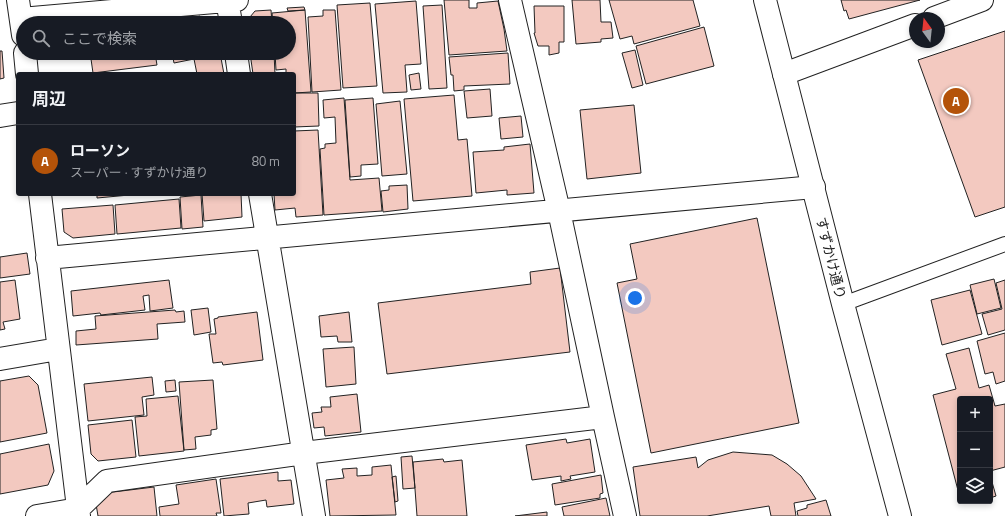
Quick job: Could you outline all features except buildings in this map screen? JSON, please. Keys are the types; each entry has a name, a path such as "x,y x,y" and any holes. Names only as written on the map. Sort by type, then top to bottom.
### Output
{"street":[{"path":"44,16 230,0 231,16"},
{"path":"510,0 559,211 625,516"},
{"name":"すずかけ通り","path":"765,0 843,304 900,516"},
{"path":"945,14 982,0"},
{"path":"784,74 909,27"},
{"path":"26,60 27,72"},
{"path":"237,60 239,72"},
{"path":"0,116 16,114"},
{"path":"47,258 814,187"},
{"path":"40,196 78,512"},
{"path":"260,196 314,516"},
{"path":"0,359 58,349"},
{"path":"37,516 78,512 107,481 304,453 603,417"}],"lane":[{"path":"843,304 1005,244"}],"place":[{"name":"ローソン","path":"956,101"}]}
